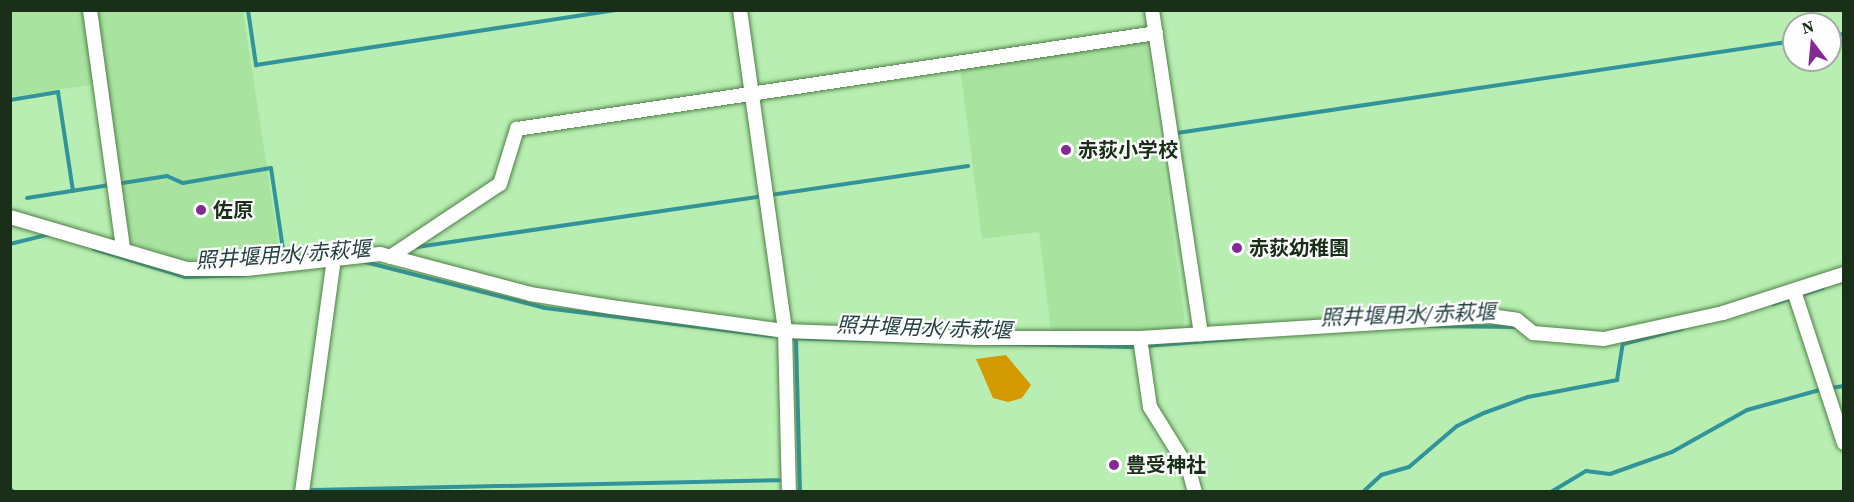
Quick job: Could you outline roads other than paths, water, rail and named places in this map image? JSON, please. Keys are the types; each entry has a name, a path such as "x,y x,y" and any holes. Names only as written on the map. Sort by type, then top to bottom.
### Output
{"street":[{"path":"90,10 123,247"},
{"path":"740,10 785,331 789,492"},
{"path":"1152,10 1201,334"},
{"path":"390,257 500,184 517,129 1156,33"},
{"path":"10,217 123,247 186,269 246,269 334,258 390,257 530,294 785,331 1140,338 1490,316 1517,320 1533,333 1604,339 1794,291 1844,274"},
{"path":"302,492 334,258"},
{"path":"1794,291 1844,443"},
{"path":"1140,338 1150,406 1189,470 1195,492"}],"waterway":[{"path":"248,10 256,65 616,10"},
{"path":"1177,133 1782,43"},
{"path":"10,100 58,92 73,191"},
{"path":"417,247 968,166"},
{"path":"27,198 167,176 183,183 271,168 285,263"},
{"path":"10,244 50,234"},
{"name":"照井堰用水/赤萩堰","path":"94,249 185,277 244,275"},
{"name":"照井堰用水/赤萩堰","path":"365,262 545,308 772,336"},
{"path":"1773,304 1823,288"},
{"name":"照井堰用水/赤萩堰","path":"1430,326 1518,327"},
{"path":"1363,492 1381,475 1409,467 1457,426 1484,413 1528,397 1617,380 1623,344 1682,329"},
{"name":"照井堰用水/赤萩堰","path":"789,338 1138,347"},
{"name":"照井堰用水/赤萩堰","path":"1145,346 1246,338"},
{"path":"796,339 800,492"},
{"path":"1831,388 1844,386"},
{"path":"1551,492 1586,471 1610,474 1672,452 1747,410 1823,389"},
{"path":"312,490 779,480"},
{"path":"10,489 14,492"}],"place":[{"name":"赤荻小学校","path":"1066,150"},
{"name":"佐原","path":"201,210"},
{"name":"赤荻幼稚園","path":"1237,248"},
{"name":"豊受神社","path":"1114,465"}]}
